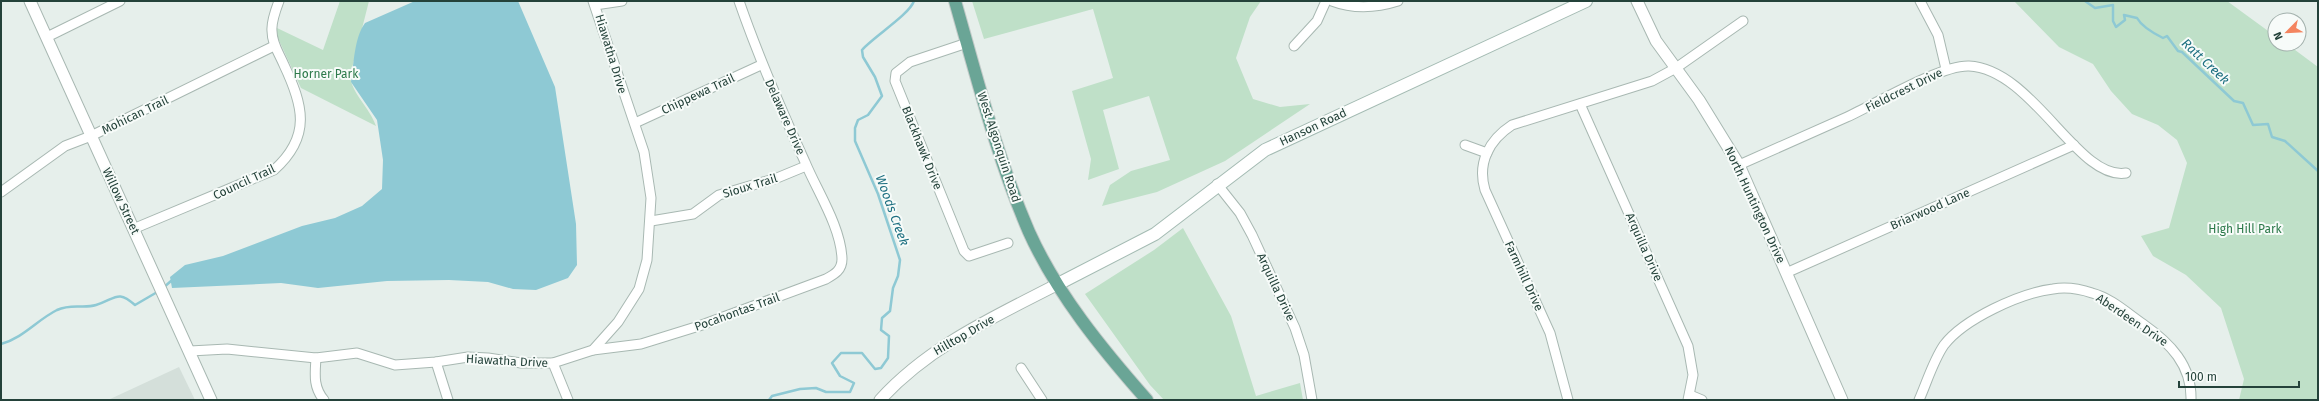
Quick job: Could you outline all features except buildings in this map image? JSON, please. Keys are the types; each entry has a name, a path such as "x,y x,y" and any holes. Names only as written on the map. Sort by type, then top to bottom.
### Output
{"main road":[{"name":"West Algonquin Road","path":"955,1 1005,171 1030,233 1058,284 1107,354 1147,400"},
{"name":"Hanson Road","path":"1058,284 1155,234 1217,184 1265,150 1330,118 1418,80 1586,1"}],"street":[{"name":"Willow Street","path":"30,1 211,400"},
{"path":"47,37 120,1"},
{"name":"Council Trail","path":"134,229 274,170 284,161 299,135 300,109 294,87 274,46 271,30 279,1"},
{"path":"594,3 622,1"},
{"name":"Delaware Drive","path":"739,1 761,65 806,166 823,199 835,232"},
{"path":"1294,46 1317,21 1326,1"},
{"path":"1332,1 1356,7 1375,6 1398,1"},
{"name":"North Huntington Drive","path":"1637,1 1656,42 1699,100 1739,165 1842,400"},
{"path":"1920,1 1938,35 1946,69"},
{"name":"Hiawatha Drive","path":"190,351 227,349 316,358 357,354 395,365 436,362 468,357 488,358 521,363 553,363 593,350 618,322 639,289 647,260 651,221 650,177 635,123 622,91 607,37 594,3"},
{"name":"Farmhill Drive","path":"1568,400 1550,334 1485,190 1482,172 1487,153 1497,137 1512,125 1644,84 1676,68 1743,21"},
{"name":"Blackhawk Drive","path":"967,43 910,62 896,73 895,81 964,251 969,256 1008,243"},
{"name":"Mohican Trail","path":"1,192 65,146 91,136 274,46"},
{"name":"Chippewa Trail","path":"635,123 761,65"},
{"name":"Fieldcrest Drive","path":"1739,165 1848,117 1946,69 1969,66 1982,68 2007,79 2045,113 2074,145 2103,169 2112,174 2126,174"},
{"name":"Arquilla Drive","path":"1580,104 1688,346 1693,375 1689,397 1702,400"},
{"path":"1465,145 1487,153"},
{"name":"Briarwood Lane","path":"1786,273 2074,145"},
{"name":"Sioux Trail","path":"651,221 693,214 719,195 795,172 806,166"},
{"name":"Arquilla Drive","path":"1217,184 1240,213 1252,235 1295,328 1304,355 1312,400"},
{"name":"Pocahontas Trail","path":"593,350 641,344 699,326 830,277 840,268 842,260 835,232"},
{"name":"Hilltop Drive","path":"880,400 910,370 955,337 1058,284"},
{"name":"Aberdeen Drive","path":"1919,400 1939,354 1958,329 1982,315 2028,295 2053,289 2065,288 2091,292 2103,297 2161,336 2172,347 2185,368 2191,400"},
{"path":"316,358 315,381 319,394 324,400"},
{"path":"436,362 448,400"},
{"path":"553,363 568,400"},
{"path":"1021,368 1042,400"}],"shaded area":[{"path":"179,367 195,400 108,400"}],"green space":[{"name":"Horner Park","path":"340,1 369,1 350,76 354,89 370,113 376,126 301,88 277,36 277,28 323,50"},
{"path":"972,1 1261,1 1250,17 1236,58 1253,99 1280,107 1310,104 1225,161 1157,192 1102,206 1110,185 1131,171 1170,160 1149,96 1103,110 1119,169 1088,180 1091,159 1072,91 1113,78 1093,9 984,39"},
{"name":"High Hill Park","path":"2014,1 2227,1 2267,30 2267,52 2298,52 2318,67 2318,400 2239,400 2244,379 2221,308 2186,275 2153,256 2141,236 2169,228 2187,163 2177,140 2158,125 2132,114 2111,91 2093,64 2059,47"},
{"path":"1183,228 1231,316 1256,396 1300,383 1303,400 1164,400 1150,385 1085,294 1154,250"}],"water":[{"path":"415,1 518,1 555,87 576,224 577,265 568,278 536,290 513,289 488,282 449,280 387,281 318,288 281,283 172,288 170,277 185,265 223,256 302,226 335,218 362,206 382,189 383,160 377,120 351,82 355,51 361,29 365,23"}],"waterway":[{"name":"Woods Creek","path":"769,400 772,396 800,389 816,388 826,392 850,392 854,383 840,376 832,363 841,353 862,353 875,369 881,368 888,358 889,336 881,330 882,318 890,311 893,288 898,276 900,260 878,194 855,141 855,128 858,120 868,115 882,96 875,77 863,57 862,50 905,13 914,1"},
{"name":"Ratt Creek","path":"2085,1 2095,8 2113,5 2113,21 2116,27 2125,20 2124,15 2137,18 2145,27 2163,38 2167,36 2178,51 2182,52 2234,101 2243,103 2253,125 2268,124 2272,137 2285,141 2318,171"},
{"path":"163,288 171,281"},
{"path":"1,344 16,338 50,314 62,308 96,305 120,296 124,297 135,305 159,291"}]}
